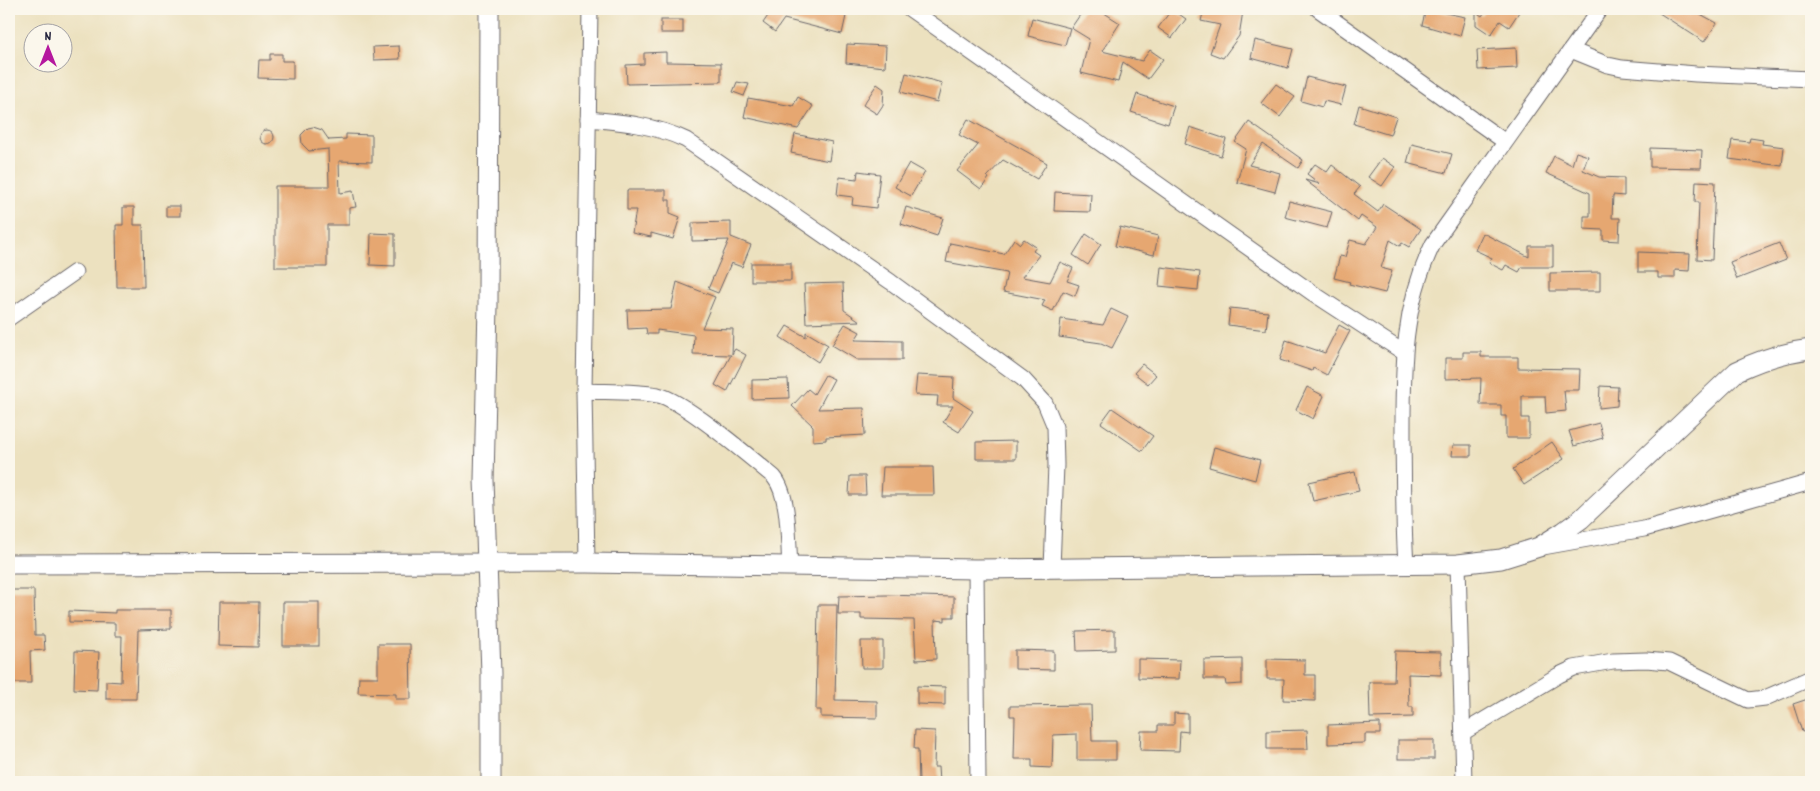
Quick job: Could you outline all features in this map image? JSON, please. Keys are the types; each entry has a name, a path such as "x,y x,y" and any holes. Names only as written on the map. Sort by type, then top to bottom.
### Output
{"street":[{"path":"489,9 488,305 484,480 488,564 491,782"},
{"path":"587,563 584,391 590,9"},
{"path":"910,9 1266,260 1403,352"},
{"path":"1318,9 1504,141"},
{"path":"1406,564 1403,352 1410,305 1420,270 1433,244 1504,141 1600,9"},
{"path":"1571,50 1608,65 1622,68 1696,74 1811,79"},
{"path":"588,119 645,125 668,131 686,140 884,277 1023,379 1045,403 1055,427 1056,465 1052,568"},
{"path":"9,318 75,272"},
{"path":"1539,547 1581,519 1737,371 1759,360 1785,352 1811,349"},
{"path":"584,391 659,395 671,401 774,476 781,484 784,496 790,568"},
{"path":"9,564 587,563 790,568 976,569 1458,564 1501,558 1539,547 1644,529 1811,482"},
{"path":"1458,564 1464,782"},
{"path":"976,569 978,782"},
{"path":"1464,732 1559,675 1590,664 1646,660 1669,662 1748,700 1765,698 1811,678"}],"building":[{"path":"784,9 819,9 846,16 842,34 784,19 775,32 763,23 772,10 779,15"},
{"path":"1084,9 1098,9 1120,23 1102,51 1142,61 1150,50 1163,59 1148,79 1123,62 1118,82 1081,73 1089,39 1071,28"},
{"path":"1172,9 1186,19 1172,38 1158,28"},
{"path":"1204,9 1243,11 1239,36 1223,58 1210,53 1220,25 1201,21"},
{"path":"1426,9 1465,17 1460,36 1422,25"},
{"path":"1487,9 1521,9 1509,27 1500,21 1491,35 1476,25 1476,12 1482,16"},
{"path":"1653,9 1691,9 1717,23 1704,42"},
{"path":"1032,18 1070,28 1065,45 1028,36"},
{"path":"661,20 683,20 683,33 661,33"},
{"path":"1255,40 1293,49 1288,68 1251,58"},
{"path":"847,44 886,46 885,67 846,63"},
{"path":"399,46 400,59 374,60 373,47"},
{"path":"1516,48 1517,68 1478,70 1477,50"},
{"path":"666,52 666,62 721,63 721,82 627,84 626,65 644,64 644,53"},
{"path":"270,54 282,54 282,61 293,61 293,79 258,78 259,60 270,60"},
{"path":"906,73 942,83 937,102 901,92"},
{"path":"1307,77 1346,87 1341,105 1324,101 1322,107 1301,101"},
{"path":"737,82 749,84 744,96 733,92"},
{"path":"877,84 884,89 883,105 877,114 863,105"},
{"path":"1276,84 1295,97 1280,117 1261,103"},
{"path":"1137,94 1174,106 1168,124 1131,112"},
{"path":"798,97 813,106 798,129 744,117 748,98 793,106"},
{"path":"1359,105 1396,117 1390,135 1354,124"},
{"path":"968,119 1047,163 1037,179 1003,160 987,177 989,178 981,189 957,171 978,145 959,135"},
{"path":"1249,122 1303,160 1298,168 1263,144 1249,165 1280,173 1275,192 1237,182 1246,149 1235,142"},
{"path":"313,127 322,130 329,140 346,139 346,134 372,135 372,162 339,161 340,193 353,191 356,207 349,208 349,225 327,225 327,267 275,267 275,186 329,186 328,149 309,151 302,144 301,135 308,128"},
{"path":"1190,127 1226,139 1221,156 1185,144"},
{"path":"264,130 270,130 274,137 270,144 264,144 260,140 260,134"},
{"path":"795,134 832,142 829,161 791,153"},
{"path":"1750,138 1763,140 1762,144 1784,147 1782,166 1729,159 1732,140 1749,142"},
{"path":"1412,144 1452,154 1446,173 1407,163"},
{"path":"1650,148 1702,150 1701,168 1650,167"},
{"path":"1576,152 1588,156 1583,170 1599,177 1624,178 1624,196 1613,195 1612,218 1620,218 1619,241 1603,240 1603,230 1584,229 1584,216 1590,216 1590,193 1546,173 1554,156 1572,165"},
{"path":"1382,158 1395,167 1382,186 1368,177"},
{"path":"909,163 925,172 911,196 895,187"},
{"path":"1315,164 1327,172 1332,165 1360,187 1354,194 1378,212 1383,204 1421,229 1409,247 1402,243 1400,246 1390,240 1381,268 1392,271 1385,293 1349,284 1350,282 1334,278 1340,256 1345,257 1350,240 1366,244 1377,227 1361,216 1358,221 1305,180 1320,184 1307,174"},
{"path":"858,171 880,174 876,208 852,205 853,197 837,195 839,177 857,179"},
{"path":"1696,181 1715,182 1712,260 1697,259 1699,202 1695,202"},
{"path":"627,190 666,190 666,200 670,200 670,213 680,217 673,239 651,233 651,237 632,233 636,210 627,210"},
{"path":"1055,192 1091,194 1090,212 1054,211"},
{"path":"1289,201 1332,212 1327,228 1285,217"},
{"path":"166,206 180,206 180,216 166,216"},
{"path":"123,207 134,207 134,225 143,225 144,287 117,287 116,225 123,225"},
{"path":"906,207 943,218 937,236 901,224"},
{"path":"731,222 731,237 751,245 742,267 731,263 718,293 708,289 729,240 692,241 692,223"},
{"path":"1120,227 1158,236 1154,255 1115,246"},
{"path":"371,233 395,234 395,266 370,265"},
{"path":"1483,233 1529,257 1529,246 1553,246 1553,267 1522,267 1519,272 1506,265 1503,270 1489,263 1492,258 1475,250"},
{"path":"1086,234 1101,244 1088,265 1073,255"},
{"path":"1014,239 1020,244 1024,239 1036,247 1033,251 1039,255 1022,277 1050,282 1060,262 1073,268 1067,281 1079,285 1075,296 1063,291 1053,311 1042,306 1045,300 1003,292 1007,273 946,262 950,243 1004,254"},
{"path":"1779,243 1786,260 1737,279 1730,262"},
{"path":"1638,252 1690,254 1689,271 1675,270 1675,278 1658,278 1658,272 1638,272"},
{"path":"751,263 791,263 791,281 751,281"},
{"path":"1161,267 1200,272 1198,290 1159,286"},
{"path":"1600,272 1600,291 1550,291 1550,273"},
{"path":"677,282 715,297 702,328 733,329 732,354 735,349 746,355 727,392 715,385 731,355 693,354 694,335 657,330 657,334 647,334 646,328 628,329 627,310 671,309"},
{"path":"843,283 844,310 860,321 806,323 804,284"},
{"path":"1230,308 1268,312 1266,330 1228,325"},
{"path":"1111,309 1128,317 1112,348 1101,343 1059,337 1061,319 1103,325"},
{"path":"845,324 860,332 855,340 902,341 902,360 857,360 832,345"},
{"path":"1339,325 1350,331 1327,375 1313,368 1312,371 1280,360 1286,340 1325,353"},
{"path":"787,326 806,337 806,332 828,345 818,362 780,337"},
{"path":"1463,352 1481,352 1481,357 1518,357 1518,368 1580,369 1579,390 1564,390 1566,411 1546,413 1545,396 1522,396 1522,418 1529,418 1529,438 1506,438 1506,416 1501,416 1501,405 1480,405 1481,378 1445,379 1445,358 1463,358"},
{"path":"1142,364 1156,375 1148,384 1134,373"},
{"path":"825,375 834,379 818,409 864,408 865,435 826,437 826,440 813,441 813,426 792,406 808,389 814,394"},
{"path":"917,375 954,377 953,398 973,411 959,432 943,422 953,406 937,406 938,396 915,395"},
{"path":"788,379 789,398 752,399 752,380"},
{"path":"1600,386 1618,387 1617,406 1599,408"},
{"path":"1307,387 1324,396 1313,419 1296,410"},
{"path":"1112,408 1153,436 1142,451 1101,423"},
{"path":"1599,423 1603,438 1574,446 1569,431"},
{"path":"1016,441 1016,459 976,459 976,442"},
{"path":"1552,442 1564,459 1524,485 1513,469"},
{"path":"1453,445 1471,445 1471,456 1452,456"},
{"path":"1214,447 1260,460 1255,480 1209,467"},
{"path":"883,467 933,467 934,495 881,495"},
{"path":"1355,472 1359,491 1313,501 1309,482"},
{"path":"850,476 865,476 866,495 849,495"},
{"path":"11,590 34,590 35,635 44,635 45,650 30,651 31,683 9,683"},
{"path":"839,596 954,597 954,617 945,617 945,621 935,620 936,659 916,660 914,620 861,619 861,614 838,614"},
{"path":"219,602 259,602 258,647 218,646"},
{"path":"283,602 319,602 319,646 283,646"},
{"path":"818,605 837,605 835,700 877,701 877,718 821,717 821,710 816,710"},
{"path":"115,610 171,610 171,629 138,630 136,699 106,699 106,681 121,682 122,636 115,636 115,623 69,622 69,611 115,613"},
{"path":"1115,630 1115,650 1077,651 1076,631"},
{"path":"861,641 883,641 883,668 862,668"},
{"path":"378,644 410,644 411,699 396,699 396,694 358,693 359,677 378,677"},
{"path":"1015,650 1054,651 1054,670 1015,669"},
{"path":"75,651 99,652 97,690 74,689"},
{"path":"1395,651 1441,652 1441,675 1408,674 1409,707 1413,707 1413,717 1370,718 1369,682 1394,682"},
{"path":"1138,659 1180,660 1179,679 1138,678"},
{"path":"1242,659 1242,684 1226,685 1225,679 1204,679 1204,660"},
{"path":"1267,659 1305,660 1305,675 1315,675 1315,701 1283,700 1284,679 1267,679"},
{"path":"917,686 945,687 945,705 917,704"},
{"path":"1811,698 1811,729 1802,732 1793,704"},
{"path":"1091,705 1092,741 1116,741 1116,760 1077,760 1077,734 1053,735 1052,768 1032,767 1032,759 1014,759 1015,716 1010,716 1010,706"},
{"path":"1174,713 1188,714 1188,732 1180,731 1179,751 1140,750 1141,731 1158,731 1158,725 1174,725"},
{"path":"1380,723 1380,734 1365,734 1365,743 1328,744 1328,725"},
{"path":"915,730 935,731 934,767 938,767 939,782 919,782 918,749 914,749"},
{"path":"1307,730 1308,749 1267,749 1267,731"},
{"path":"1398,740 1434,740 1434,759 1398,759"}]}
